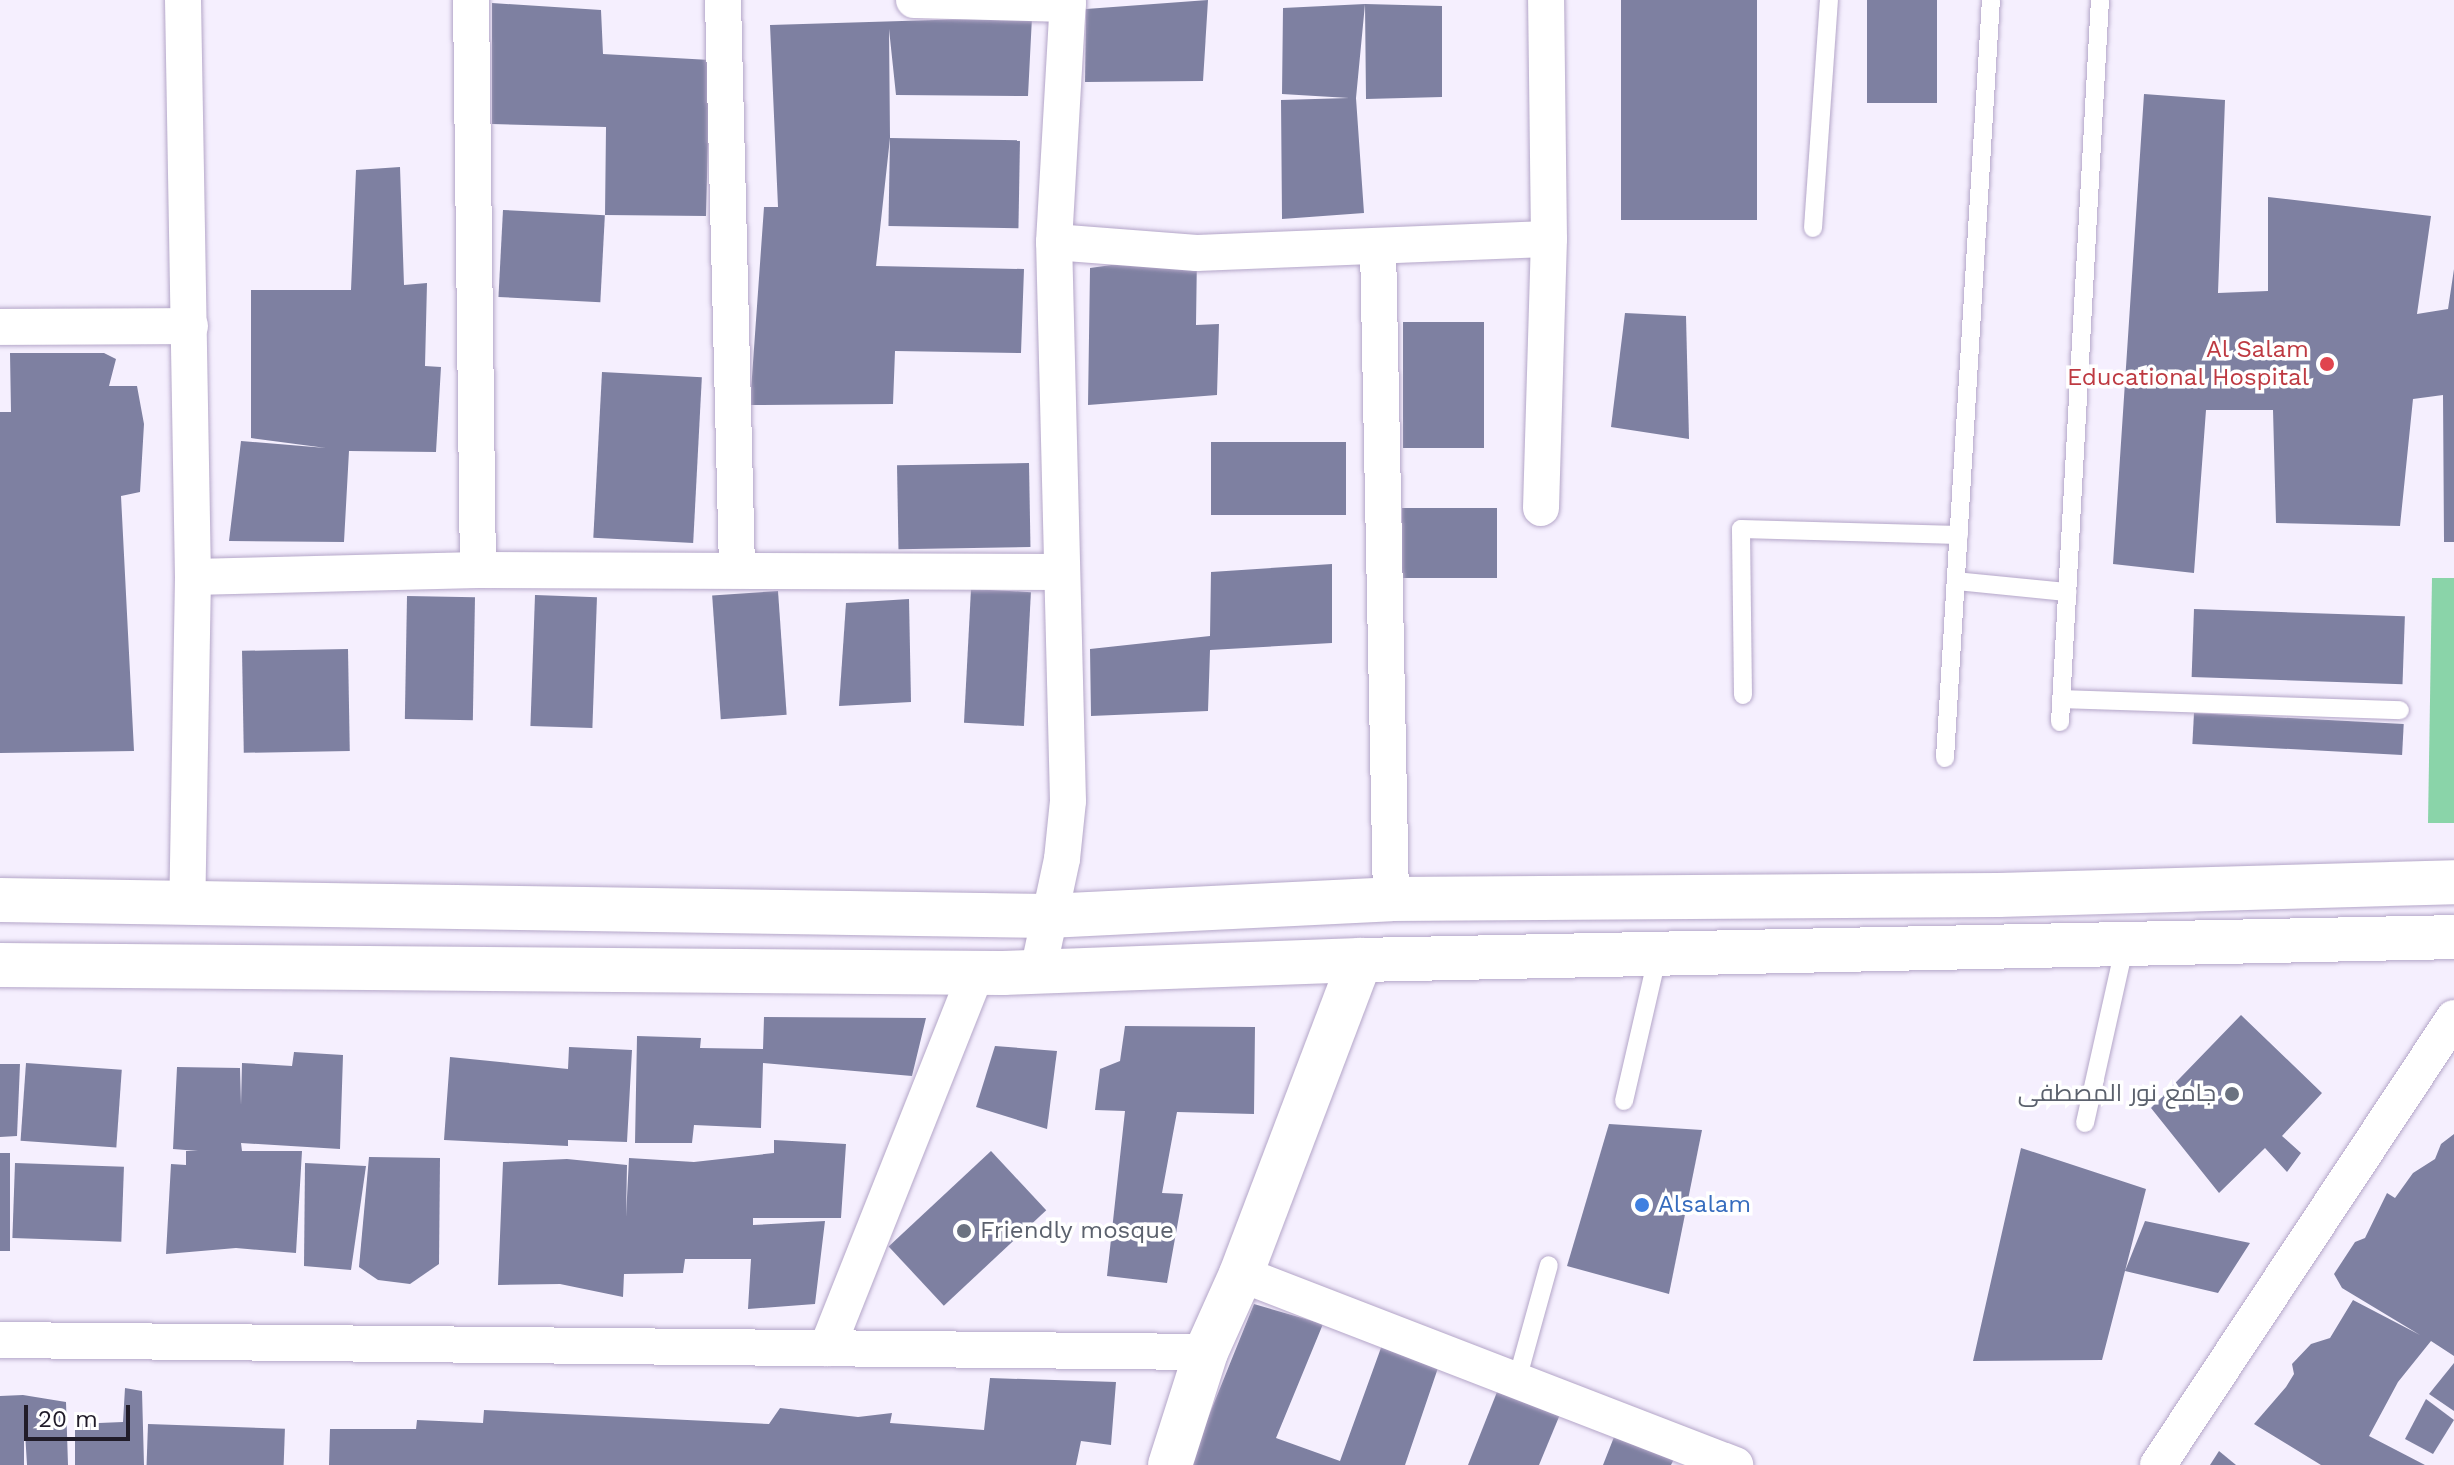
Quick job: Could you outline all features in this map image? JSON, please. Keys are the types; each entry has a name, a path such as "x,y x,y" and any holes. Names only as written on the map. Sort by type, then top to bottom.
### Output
{"main road":[{"path":"0,900 1048,916 1391,899 1998,895 2454,882"},
{"path":"0,965 976,973 1360,960 2454,937"},
{"path":"1170,1465 1206,1352 1241,1274 1360,960"}],"street":[{"path":"183,0 193,577 187,905"},
{"path":"471,0 478,570"},
{"path":"723,0 737,570"},
{"path":"914,0 1068,2 1054,242 1068,801 1062,859 1038,971"},
{"path":"1541,508 1549,239 1546,0"},
{"path":"1054,242 1197,253 1549,239"},
{"path":"1378,246 1391,899"},
{"path":"0,327 190,326"},
{"path":"193,577 478,570 1060,572"},
{"path":"827,1348 976,973"},
{"path":"2158,1465 2454,1018"},
{"path":"1241,1274 1735,1465"},
{"path":"0,1340 1206,1352"}],"lane":[{"path":"1813,228 1829,0"},
{"path":"1945,758 1991,0"},
{"path":"2060,722 2100,0"},
{"path":"1743,695 1741,529 1959,535"},
{"path":"1956,581 2067,592"},
{"path":"2061,699 2400,710"},
{"path":"2085,1123 2125,944"},
{"path":"1624,1101 1658,954"},
{"path":"1517,1380 1549,1265"}],"green space":[{"path":"2432,578 2454,578 2454,823 2428,823"}],"building":[{"path":"1208,0 1203,81 1085,82 1086,9"},
{"path":"1621,0 1757,0 1757,220 1621,220"},
{"path":"1867,0 1937,0 1937,103 1867,103"},
{"path":"492,3 601,10 603,54 710,60 706,216 605,215 606,127 492,124"},
{"path":"1365,4 1442,6 1442,97 1366,99"},
{"path":"1365,4 1356,98 1364,213 1282,219 1281,100 1349,98 1282,94 1283,8"},
{"path":"1032,17 1028,96 896,95 889,29 890,138 876,266 1024,269 1021,353 895,351 893,404 750,405 764,207 778,207 770,25"},
{"path":"2144,94 2225,100 2218,293 2268,291 2268,197 2431,216 2417,314 2448,309 2454,269 2454,542 2444,542 2443,395 2413,399 2400,526 2276,523 2273,410 2206,410 2194,573 2113,564"},
{"path":"890,138 1020,140 1018,228 888,226"},
{"path":"400,167 404,285 427,283 425,366 441,367 436,452 349,451 344,542 229,541 241,441 326,448 251,438 251,290 351,290 356,170"},
{"path":"503,210 605,215 600,302 498,297"},
{"path":"1197,253 1196,325 1219,324 1217,395 1088,405 1090,268"},
{"path":"1625,313 1686,316 1689,439 1611,427"},
{"path":"1403,322 1484,322 1484,448 1403,448"},
{"path":"10,353 104,353 116,359 109,386 137,386 144,424 140,492 121,496 134,751 0,753 0,412 11,412"},
{"path":"602,372 702,377 693,543 593,538"},
{"path":"1211,442 1346,442 1346,515 1211,515"},
{"path":"1029,463 1030,547 898,549 897,465"},
{"path":"1402,508 1497,508 1497,578 1402,578"},
{"path":"1332,564 1332,643 1210,650 1208,711 1091,716 1090,649 1210,636 1211,572"},
{"path":"971,589 1031,592 1024,726 964,723"},
{"path":"778,591 787,715 721,719 712,596"},
{"path":"535,595 597,597 592,728 530,726"},
{"path":"407,596 475,597 473,720 405,719"},
{"path":"909,599 911,702 839,706 846,603"},
{"path":"2194,609 2405,616 2402,684 2192,677"},
{"path":"348,649 350,751 244,753 242,651"},
{"path":"2194,713 2404,724 2402,755 2192,744"},
{"path":"2241,1015 2322,1093 2282,1136 2301,1153 2287,1172 2265,1148 2219,1193 2151,1108"},
{"path":"764,1017 926,1018 912,1076 763,1063 761,1128 694,1125 692,1143 635,1143 637,1036 701,1038 700,1048 763,1049"},
{"path":"1125,1026 1255,1027 1254,1114 1177,1112 1162,1193 1183,1194 1167,1283 1107,1276 1125,1111 1095,1110 1100,1069 1120,1061"},
{"path":"995,1046 1057,1051 1047,1129 976,1107"},
{"path":"569,1047 632,1050 627,1142 568,1140 568,1146 444,1140 450,1057 568,1069"},
{"path":"294,1052 343,1055 340,1149 241,1143 242,1151 302,1151 296,1253 236,1248 166,1254 171,1164 186,1165 186,1151 198,1151 173,1149 177,1067 240,1068 241,1105 242,1063 292,1066"},
{"path":"26,1063 122,1070 116,1148 21,1141"},
{"path":"0,1064 20,1064 17,1136 0,1137"},
{"path":"1609,1124 1702,1130 1669,1294 1567,1266"},
{"path":"2454,1134 2454,1356 2431,1341 2398,1382 2369,1436 2425,1465 2321,1465 2254,1424 2286,1387 2294,1374 2292,1364 2311,1344 2330,1338 2353,1300 2420,1335 2342,1288 2334,1274 2355,1242 2365,1238 2387,1193 2395,1198 2413,1173 2435,1159 2441,1144"},
{"path":"774,1140 846,1144 841,1218 753,1218 753,1225 825,1221 815,1304 748,1309 751,1259 685,1259 683,1273 624,1274 623,1297 560,1284 498,1285 503,1162 567,1159 627,1165 626,1217 629,1158 694,1162 774,1153"},
{"path":"2021,1148 2146,1189 2102,1360 1973,1361"},
{"path":"991,1151 1046,1210 944,1306 889,1246"},
{"path":"0,1153 10,1153 10,1251 0,1251"},
{"path":"369,1157 440,1158 439,1264 410,1284 378,1280 359,1267"},
{"path":"15,1163 124,1167 121,1242 12,1238"},
{"path":"305,1163 366,1166 351,1270 304,1266"},
{"path":"2145,1221 2250,1243 2218,1293 2125,1271"},
{"path":"1254,1304 1323,1324 1276,1438 1340,1461 1382,1345 1439,1365 1405,1465 1189,1465"},
{"path":"2454,1363 2454,1411 2429,1394"},
{"path":"990,1378 1116,1382 1111,1445 1081,1441 1076,1465 329,1465 330,1429 416,1429 417,1420 483,1423 484,1410 769,1424 780,1408 858,1417 892,1413 890,1423 984,1430"},
{"path":"125,1388 142,1391 144,1465 75,1465 75,1424 123,1422"},
{"path":"1497,1392 1561,1412 1539,1465 1468,1465"},
{"path":"23,1395 66,1402 68,1465 27,1465 24,1415 24,1465 0,1465 0,1396"},
{"path":"2426,1399 2454,1420 2433,1454 2405,1439"},
{"path":"148,1424 285,1429 284,1465 147,1465"},
{"path":"1616,1432 1675,1457 1671,1465 1603,1465"},
{"path":"2219,1451 2236,1465 2210,1465"}],"place":[{"name":"Al Salam Educational Hospital","path":"2327,364"},
{"name":"جامع نور المصطفى","path":"2232,1094"},
{"name":"Alsalam","path":"1642,1205"},
{"name":"Friendly mosque","path":"964,1231"}]}
